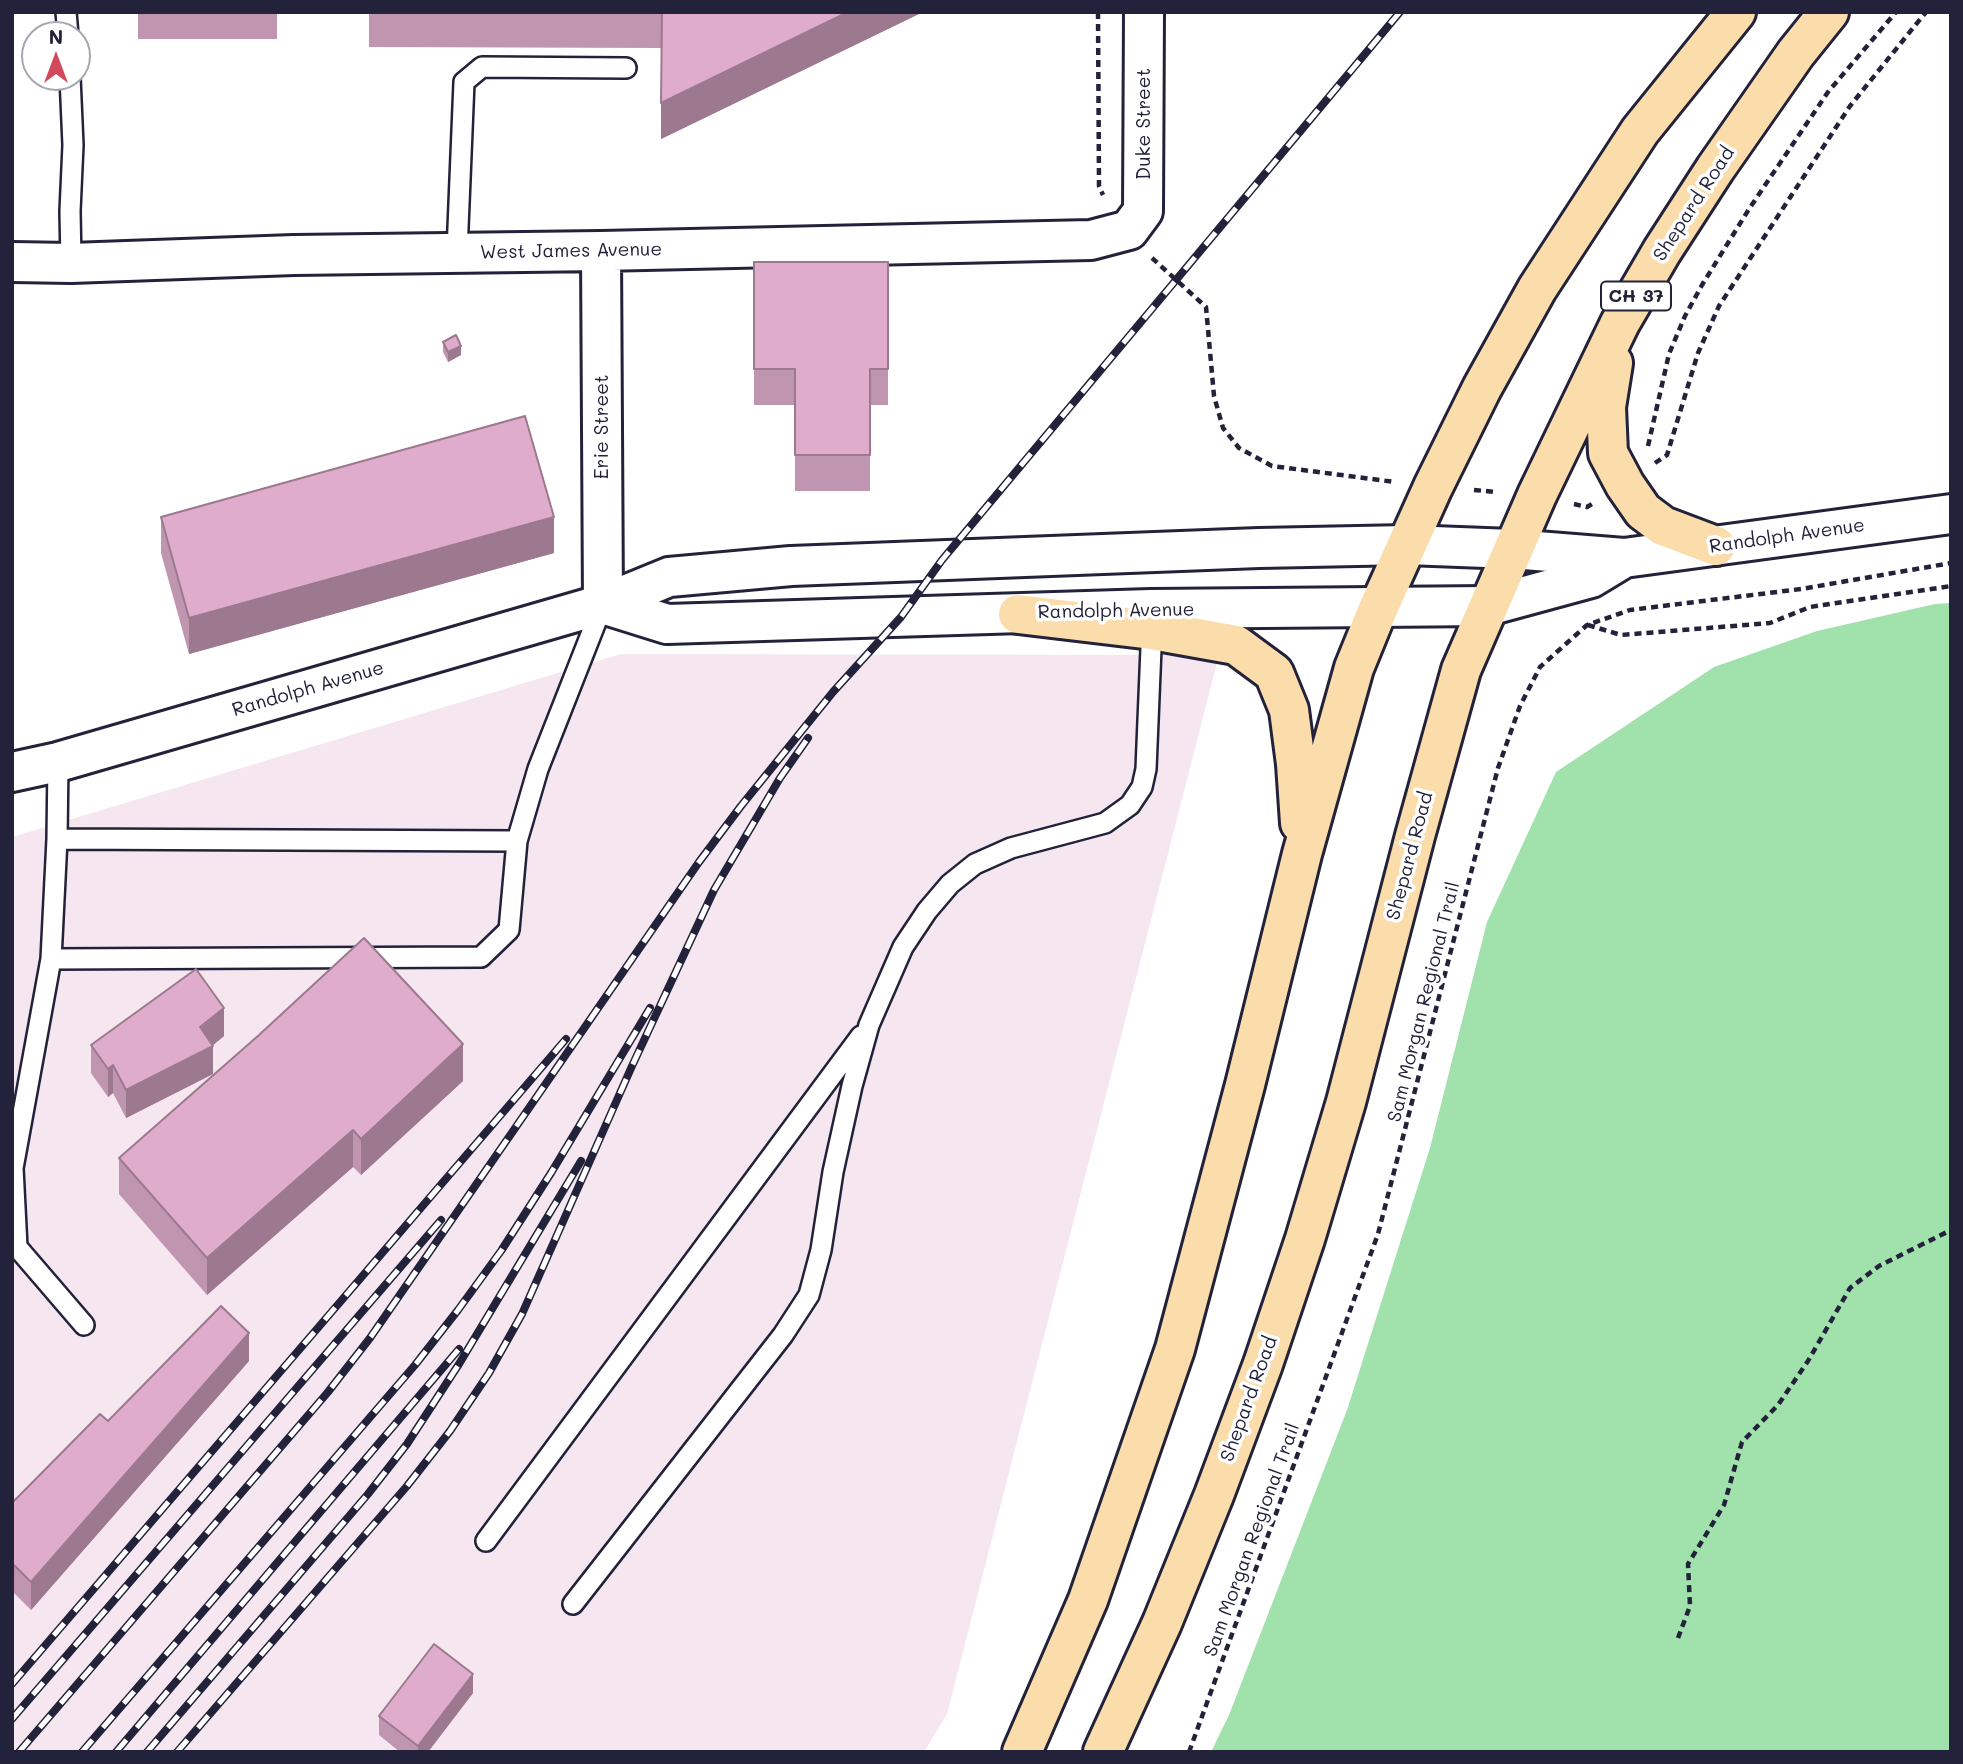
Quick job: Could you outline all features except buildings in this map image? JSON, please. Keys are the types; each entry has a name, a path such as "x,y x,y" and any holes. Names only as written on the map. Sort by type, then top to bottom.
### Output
{"highway":[{"path":"1022,1752 1088,1600 1175,1349 1245,1085 1302,854 1354,668 1378,609 1482,388 1538,289 1640,131 1736,12"},
{"name":"Shepard Road","path":"1103,1752 1162,1623 1214,1495 1263,1364 1305,1239 1346,1102 1461,670 1513,550 1620,323 1715,169 1796,53 1829,12"},
{"path":"1620,323 1606,407 1608,453 1643,511 1663,526 1716,546"},
{"path":"1018,614 1152,620 1236,645 1274,673 1289,710 1296,764 1302,854"}],"street":[{"name":"Duke Street","path":"1118,218 1143,211 1144,12"},
{"name":"West James Avenue","path":"12,262 71,263 294,255 1091,240 1118,218"},
{"name":"Erie Street","path":"601,251 603,604"},
{"name":"Randolph Avenue","path":"12,772 58,762 603,604 669,576 791,566 1407,545 1624,558 1951,514"},
{"name":"Randolph Avenue","path":"1152,620 1488,606 1591,578 1624,558"},
{"name":"Randolph Avenue","path":"603,604 667,624 1018,614"}],"lane":[{"path":"457,252 464,82 482,67 626,68"},
{"path":"71,91 73,145 71,263"},
{"path":"51,959 481,957 509,930 517,841 538,769 603,604"},
{"path":"573,1604 783,1335 809,1295 821,1250 852,1086 869,1025 903,947 927,911 958,877 975,864 1011,848 1105,824 1130,805 1142,787 1146,769 1152,620"},
{"path":"58,762 51,959 13,1168 17,1247 84,1325"},
{"path":"57,839 517,841"},
{"path":"486,1541 869,1025"}],"path":[{"path":"1098,12 1099,186 1118,218 1161,267 1206,307 1214,396 1223,428 1239,448 1272,466 1327,475"},
{"path":"1646,455 1669,354 1702,285 1749,209 1828,92 1896,12"},
{"path":"1649,467 1667,455 1698,354 1719,306 1850,106 1926,12"},
{"name":"Sam Morgan Regional Trail","path":"1189,1752 1378,1234 1498,768 1520,706 1540,667 1587,625 1630,610 1801,589 1951,563"},
{"path":"1587,625 1620,635 1770,623 1810,607 1951,586"},
{"path":"1678,1638 1690,1606 1688,1564 1724,1505 1742,1443 1778,1405 1808,1361 1850,1288 1880,1266 1951,1230"}],"shaded area":[{"path":"621,654 1219,655 947,1714 924,1752 12,1752 12,837"}],"green space":[{"path":"1951,603 1951,1752 1211,1752 1229,1715 1347,1410 1430,1148 1487,922 1556,772 1714,667 1817,631 1935,604"}],"railway":[{"path":"19,1752 328,1392 370,1338 699,862 741,806 833,692 901,617 942,560 1400,12"},
{"path":"177,1752 407,1486 450,1431 489,1373 522,1314 714,890 780,778 808,738"},
{"path":"82,1752 415,1365 458,1310 501,1251 551,1173 650,1008"},
{"path":"12,1684 566,1039"},
{"path":"147,1752 368,1494 407,1444 459,1364 581,1161"},
{"path":"12,1719 441,1220"},
{"path":"116,1752 459,1349"}]}
